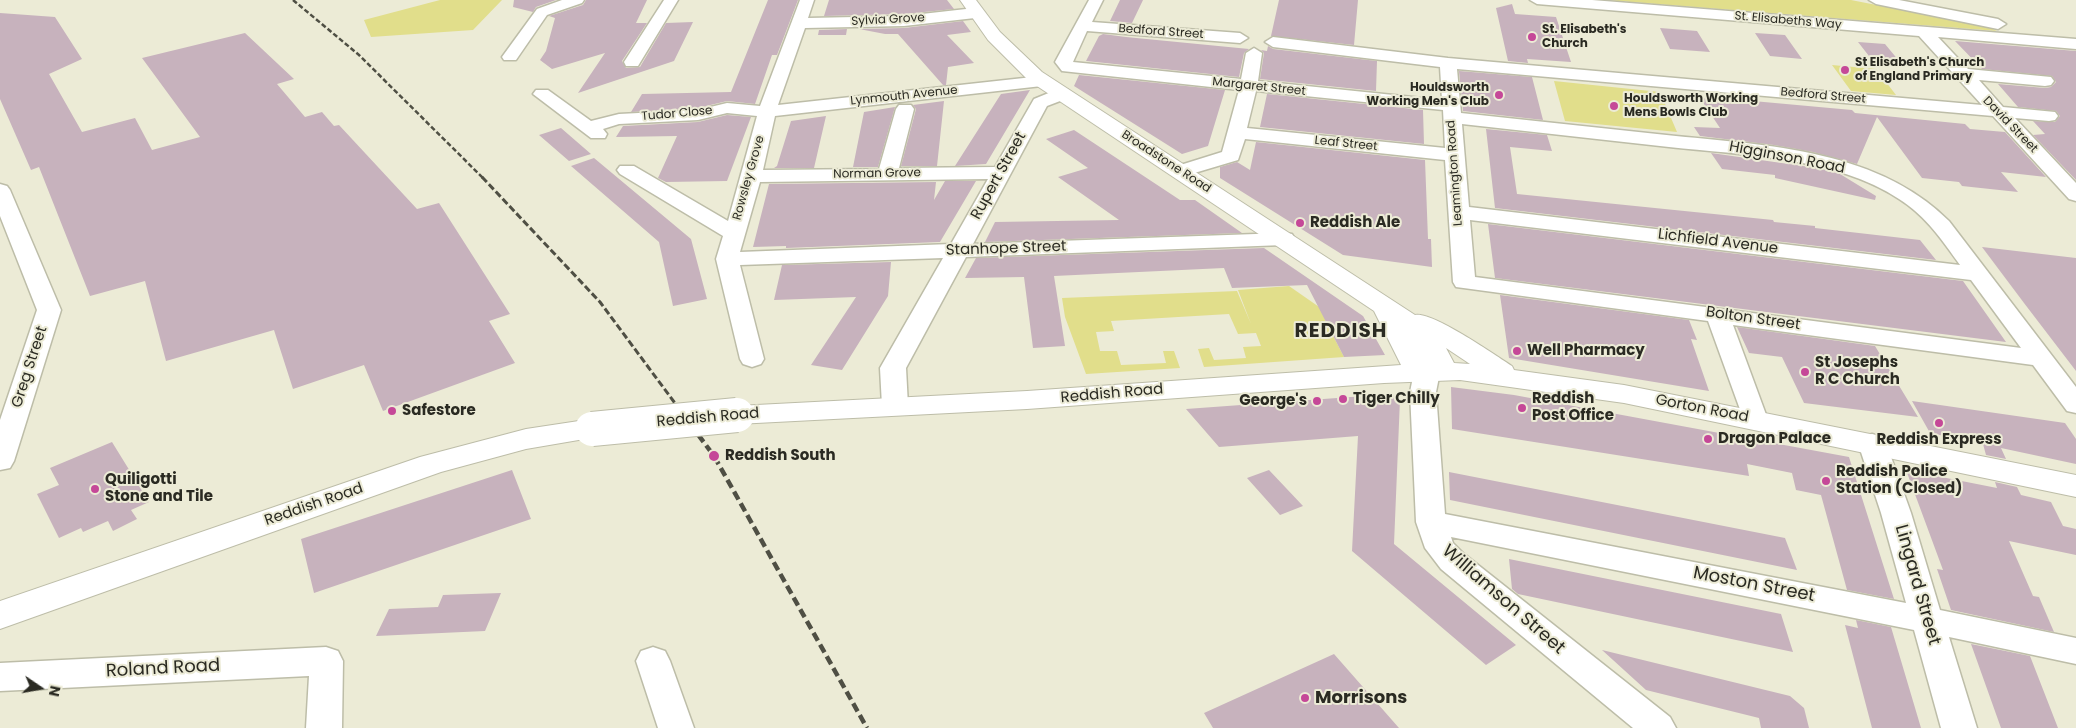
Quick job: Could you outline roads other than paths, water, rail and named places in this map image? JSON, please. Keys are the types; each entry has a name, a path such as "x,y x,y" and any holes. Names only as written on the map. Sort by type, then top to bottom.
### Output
{"main road":[{"name":"Broadstone Road","path":"971,6 994,36 1042,81 1382,304 1430,372"},
{"path":"1382,304 1446,336 1483,362 1515,379"},
{"name":"Reddish Road","path":"0,615 411,471 487,447 538,435 736,415 1027,400 1430,372"},
{"name":"Gorton Road","path":"1430,372 1515,379 1624,394 2076,486"}],"street":[{"path":"510,57 542,12 577,0"},
{"path":"632,62 671,0"},
{"name":"Rowsley Grove","path":"752,359 727,259 733,233 752,176 767,112 807,0"},
{"path":"1082,26 1096,0"},
{"name":"St. Elisabeths Way","path":"1537,0 2076,44"},
{"path":"1876,0 2000,25 2027,34 2039,41"},
{"name":"Sylvia Grove","path":"800,23 904,21 971,6"},
{"name":"Bedford Street","path":"1082,26 1240,38"},
{"name":"Margaret Street","path":"1082,26 1063,62 1068,67 1249,86 1451,112"},
{"name":"David Street","path":"1924,32 2076,195"},
{"name":"Bedford Street","path":"1273,42 1448,63 2048,116"},
{"path":"1181,172 1231,156 1249,86 1254,53"},
{"name":"Leamington Road","path":"1448,63 1464,282"},
{"path":"1962,74 2044,81"},
{"name":"Lynmouth Avenue","path":"767,112 1042,81"},
{"name":"Tudor Close","path":"542,94 593,130 619,119 698,115 726,108 767,112"},
{"name":"Rupert Street","path":"895,406 893,368 1040,103 1062,94"},
{"path":"888,173 905,109"},
{"name":"Higginson Road","path":"1451,112 1768,152 1815,160 1852,171 1901,191 1917,201 1942,225 2076,405"},
{"name":"Leaf Street","path":"1237,133 1454,155"},
{"path":"627,170 733,233"},
{"name":"Norman Grove","path":"752,176 1001,173"},
{"name":"Greg Street","path":"0,190 49,310 4,434 0,461"},
{"name":"Lichfield Avenue","path":"1458,212 1979,274"},
{"name":"Stanhope Street","path":"727,259 1284,240"},
{"name":"Bolton Street","path":"1464,282 2041,358"},
{"path":"1718,314 1755,420"},
{"name":"Williamson Street","path":"1430,372 1423,392 1431,522 1440,548 1452,561 1658,728"},
{"name":"Lingard Street","path":"1872,443 1896,513 1959,728"},
{"name":"Moston Street","path":"1431,522 1809,595 2076,651"},
{"name":"Roland Road","path":"0,677 326,661 324,728"},
{"path":"654,661 676,728"}],"railway":[{"path":"293,0 359,55 482,177"},
{"path":"482,177 600,302 683,414"},
{"path":"682,413 714,456 867,728"}],"place":[{"name":"St. Elisabeth's Church","path":"1532,37"},
{"name":"St Elisabeth's Church of England Primary","path":"1845,70"},
{"name":"Houldsworth Working Men's Club","path":"1499,95"},
{"name":"Houldsworth Working Mens Bowls Club","path":"1614,106"},
{"name":"Reddish Ale","path":"1300,223"},
{"name":"Well Pharmacy","path":"1517,351"},
{"name":"St Josephs R C Church","path":"1805,372"},
{"name":"Tiger Chilly","path":"1343,399"},
{"name":"George's","path":"1317,401"},
{"name":"Reddish Post Office","path":"1522,408"},
{"name":"Safestore","path":"392,411"},
{"name":"Reddish Express","path":"1939,423"},
{"name":"Dragon Palace","path":"1708,439"},
{"name":"Reddish South","path":"714,456"},
{"name":"Reddish Police Station (Closed)","path":"1826,481"},
{"name":"Quiligotti Stone and Tile","path":"95,489"},
{"name":"Morrisons","path":"1305,698"}],"district":[{"name":"REDDISH","path":"1341,332"}]}
